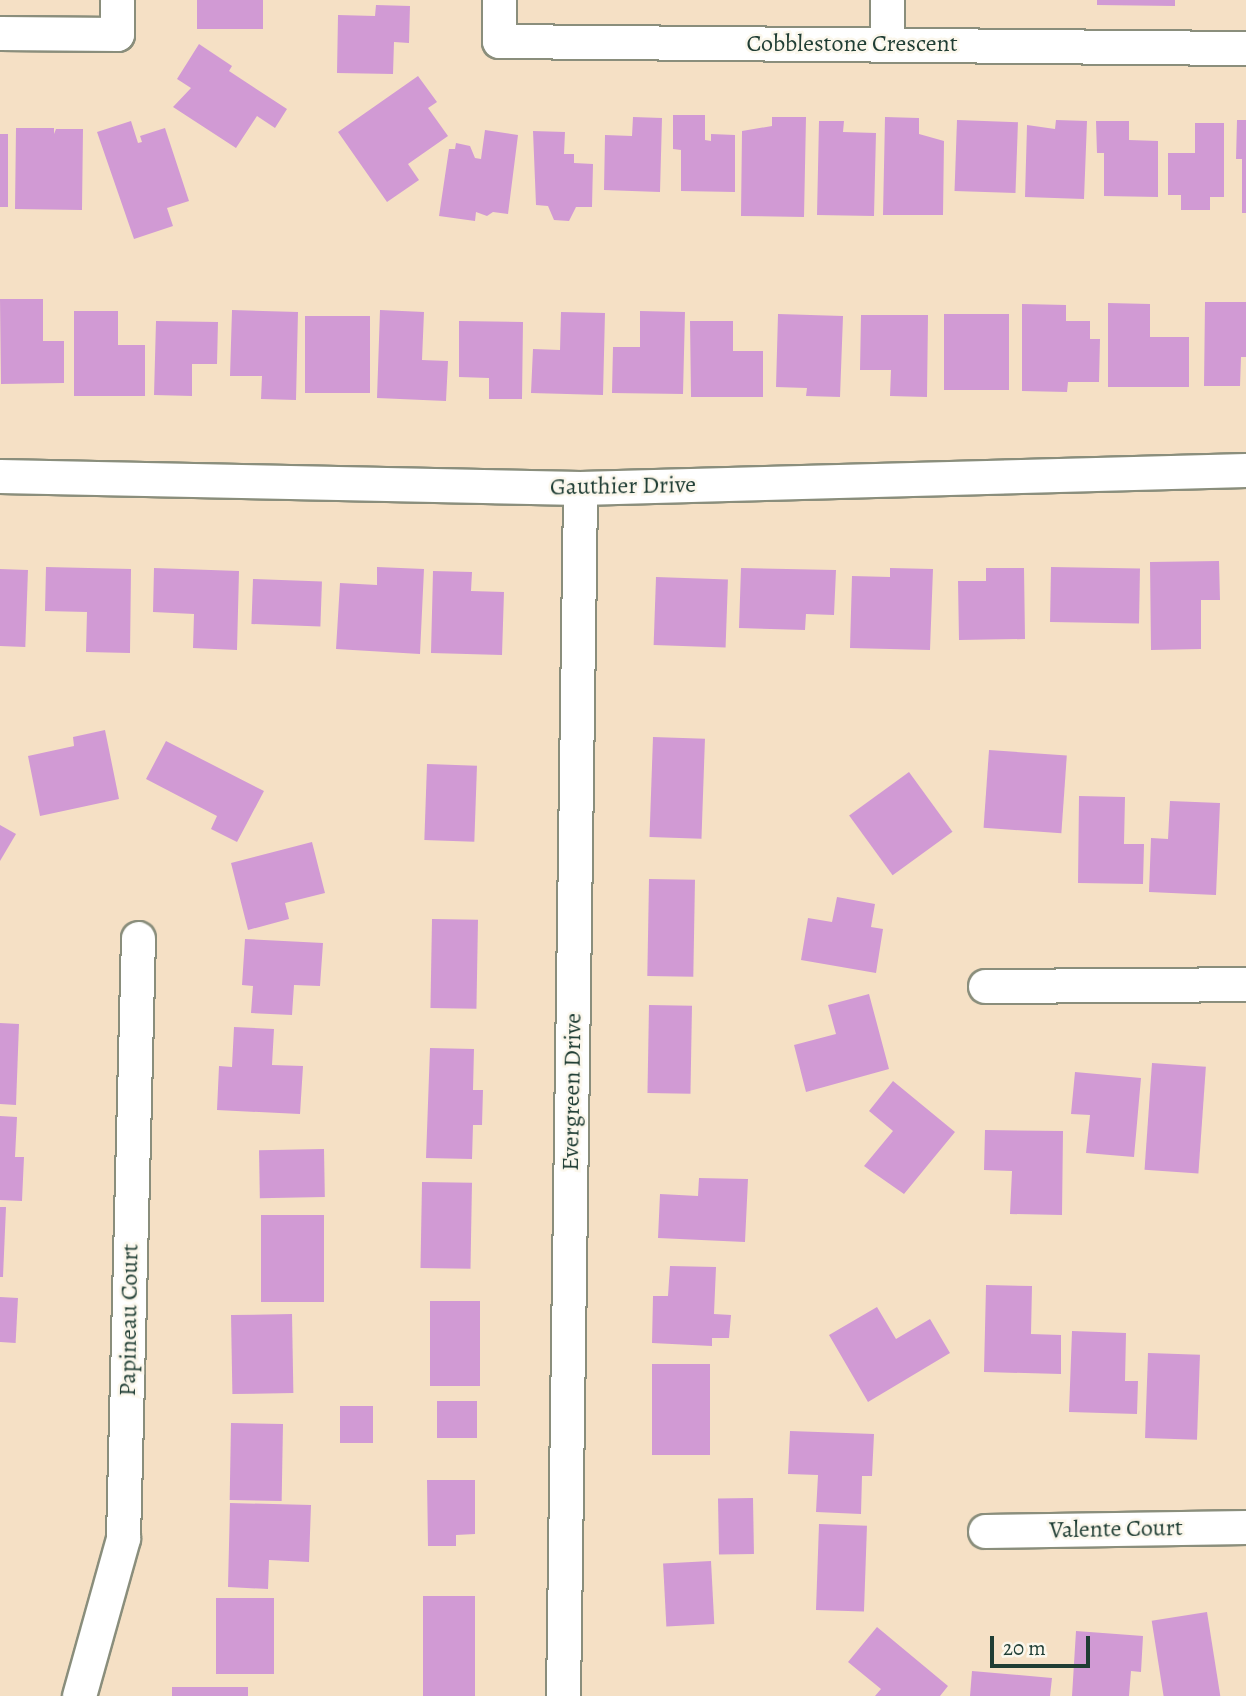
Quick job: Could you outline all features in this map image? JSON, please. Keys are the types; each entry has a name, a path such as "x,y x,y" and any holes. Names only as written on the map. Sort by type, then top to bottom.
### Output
{"street":[{"path":"0,33 117,34 117,0"},
{"name":"Cobblestone Crescent","path":"499,0 499,41 1246,48"},
{"path":"887,0 887,44"},
{"name":"Gauthier Drive","path":"0,476 580,488 1246,470"},
{"name":"Evergreen Drive","path":"563,1696 580,488"},
{"name":"Papineau Court","path":"79,1696 123,1538 138,938"},
{"path":"985,986 1246,984"},
{"name":"Valente Court","path":"985,1531 1246,1527"}],"building":[{"path":"197,0 263,0 263,29 197,29"},
{"path":"1097,0 1175,0 1175,6 1097,5"},
{"path":"376,5 410,6 409,43 394,42 393,74 337,73 338,15 375,16"},
{"path":"199,44 232,66 229,71 287,109 275,128 257,116 236,148 173,107 191,88 177,79"},
{"path":"418,76 437,102 428,108 448,136 408,164 419,180 387,202 338,132"},
{"path":"673,115 705,115 705,140 711,141 711,134 735,135 735,192 681,191 681,150 673,149"},
{"path":"633,117 662,118 660,192 604,190 605,135 632,136"},
{"path":"772,117 806,117 804,217 741,216 742,131 772,126"},
{"path":"885,117 919,118 919,134 944,141 943,215 883,215"},
{"path":"957,120 1018,122 1015,193 955,191"},
{"path":"1056,120 1087,121 1084,199 1025,197 1027,125 1055,129"},
{"path":"1237,120 1246,120 1246,213 1242,213 1242,159 1236,159"},
{"path":"131,121 138,143 142,142 140,136 165,128 189,201 167,208 173,226 134,239 97,132"},
{"path":"819,121 844,121 843,132 876,133 874,216 817,215"},
{"path":"1096,121 1129,121 1129,140 1158,141 1158,197 1104,196 1104,153 1097,153"},
{"path":"1195,123 1224,123 1224,197 1210,197 1210,210 1181,210 1181,195 1168,195 1168,153 1195,153"},
{"path":"16,128 54,128 54,134 56,129 83,129 82,210 15,209"},
{"path":"485,130 518,135 508,214 493,212 487,216 476,212 475,221 439,216 449,149 455,149 456,143 470,146 475,158 481,159"},
{"path":"533,131 565,132 564,154 574,154 574,163 593,164 592,207 576,207 569,221 554,220 548,206 536,205"},
{"path":"0,134 8,134 8,207 0,207"},
{"path":"0,299 43,299 43,341 64,341 64,383 1,384"},
{"path":"1205,302 1246,302 1246,357 1241,357 1240,386 1204,386"},
{"path":"1108,303 1150,304 1150,337 1189,337 1189,387 1108,387"},
{"path":"1022,304 1066,305 1066,321 1090,321 1090,339 1100,339 1099,382 1068,382 1067,392 1022,391"},
{"path":"232,310 298,312 296,400 261,399 262,376 230,376"},
{"path":"380,310 424,312 422,360 448,361 446,401 377,398"},
{"path":"74,311 118,311 118,345 145,345 145,396 74,396"},
{"path":"640,311 685,312 683,394 612,393 613,347 640,347"},
{"path":"561,312 605,313 603,395 531,393 533,349 560,350"},
{"path":"778,314 843,316 840,397 806,396 807,388 776,387"},
{"path":"944,314 1009,314 1009,390 944,390"},
{"path":"861,315 928,315 927,397 890,396 891,370 860,370"},
{"path":"305,316 370,316 370,393 305,393"},
{"path":"156,321 218,322 217,364 192,364 192,396 154,395"},
{"path":"459,321 523,322 522,399 489,399 489,378 459,377"},
{"path":"690,321 733,321 733,351 763,351 763,397 691,397"},
{"path":"1219,561 1220,600 1201,600 1201,649 1151,650 1150,562"},
{"path":"46,567 131,569 130,653 86,652 87,612 45,611"},
{"path":"377,567 424,569 420,654 336,649 340,583 377,585"},
{"path":"1051,567 1140,569 1139,624 1050,622"},
{"path":"154,568 239,571 237,650 193,648 194,614 153,612"},
{"path":"741,568 836,570 834,615 806,614 805,630 739,628"},
{"path":"890,568 933,569 930,650 850,648 852,576 890,577"},
{"path":"986,568 1024,568 1025,639 959,640 958,581 986,581"},
{"path":"0,569 28,570 25,647 0,646"},
{"path":"433,571 472,572 471,591 504,592 502,655 431,653"},
{"path":"656,577 728,580 726,647 654,645"},
{"path":"253,579 322,581 320,626 251,624"},
{"path":"105,730 119,799 40,816 28,756 74,746 73,737"},
{"path":"653,737 705,739 701,839 650,837"},
{"path":"166,741 264,791 237,842 211,829 217,816 146,779"},
{"path":"989,750 1067,755 1061,833 984,828"},
{"path":"427,764 477,766 474,842 424,840"},
{"path":"909,772 952,832 893,875 849,815"},
{"path":"1079,796 1125,797 1124,844 1144,844 1143,884 1078,883"},
{"path":"1170,801 1220,803 1216,895 1149,892 1151,838 1168,839"},
{"path":"0,825 16,834 0,861"},
{"path":"312,842 325,893 285,903 289,919 248,930 231,863"},
{"path":"649,879 695,880 693,977 647,976"},
{"path":"837,897 875,904 871,927 883,929 876,973 801,960 808,918 832,922"},
{"path":"432,919 478,920 476,1009 430,1008"},
{"path":"245,939 323,943 320,986 294,985 292,1015 251,1013 253,986 242,985"},
{"path":"869,994 889,1069 806,1092 794,1045 836,1034 828,1005"},
{"path":"649,1005 692,1006 690,1094 647,1093"},
{"path":"0,1023 19,1024 16,1105 0,1104"},
{"path":"234,1027 274,1029 272,1065 303,1066 300,1114 217,1110 219,1066 232,1067"},
{"path":"430,1048 474,1049 473,1090 483,1090 482,1125 473,1125 472,1159 426,1158"},
{"path":"1152,1063 1206,1067 1198,1174 1145,1170"},
{"path":"1075,1072 1141,1078 1134,1157 1086,1153 1090,1115 1071,1114"},
{"path":"893,1081 955,1132 904,1194 864,1166 893,1131 869,1111"},
{"path":"0,1116 17,1117 15,1157 24,1157 22,1201 0,1200"},
{"path":"985,1130 1063,1131 1062,1215 1010,1214 1012,1171 984,1170"},
{"path":"324,1149 325,1197 260,1198 259,1150"},
{"path":"699,1178 748,1179 745,1242 658,1238 660,1194 698,1196"},
{"path":"422,1182 472,1183 470,1269 420,1268"},
{"path":"0,1207 6,1207 3,1277 0,1277"},
{"path":"261,1215 324,1215 324,1302 261,1302"},
{"path":"670,1266 716,1267 714,1314 731,1315 729,1338 712,1338 712,1346 652,1343 653,1296 668,1296"},
{"path":"986,1285 1032,1286 1031,1334 1061,1335 1061,1374 984,1372"},
{"path":"0,1297 18,1298 16,1343 0,1342"},
{"path":"430,1301 480,1301 480,1386 430,1386"},
{"path":"877,1307 896,1339 930,1319 950,1353 868,1402 829,1335"},
{"path":"292,1314 293,1393 232,1394 231,1315"},
{"path":"1072,1331 1126,1333 1125,1381 1138,1381 1137,1414 1069,1412"},
{"path":"1148,1353 1200,1355 1197,1440 1145,1438"},
{"path":"652,1364 710,1364 710,1455 652,1455"},
{"path":"437,1401 477,1401 477,1438 437,1438"},
{"path":"340,1406 373,1406 373,1443 340,1443"},
{"path":"231,1423 283,1424 282,1501 230,1500"},
{"path":"790,1431 874,1434 872,1476 862,1476 861,1514 816,1512 818,1475 788,1474"},
{"path":"427,1480 475,1480 475,1534 456,1535 456,1546 428,1546"},
{"path":"753,1498 754,1554 719,1555 718,1499"},
{"path":"230,1503 311,1505 309,1562 269,1560 268,1589 228,1587"},
{"path":"819,1524 867,1526 864,1612 816,1610"},
{"path":"711,1561 714,1624 666,1626 663,1564"},
{"path":"423,1596 475,1596 475,1696 423,1696"},
{"path":"216,1598 274,1598 274,1674 216,1674"},
{"path":"1207,1612 1220,1696 1164,1696 1152,1621"},
{"path":"877,1627 948,1686 940,1696 875,1696 881,1689 848,1662"},
{"path":"1076,1631 1143,1636 1141,1672 1131,1671 1129,1696 1072,1696"},
{"path":"972,1671 1052,1678 1050,1696 970,1696"},
{"path":"172,1687 248,1687 248,1696 172,1696"}]}
